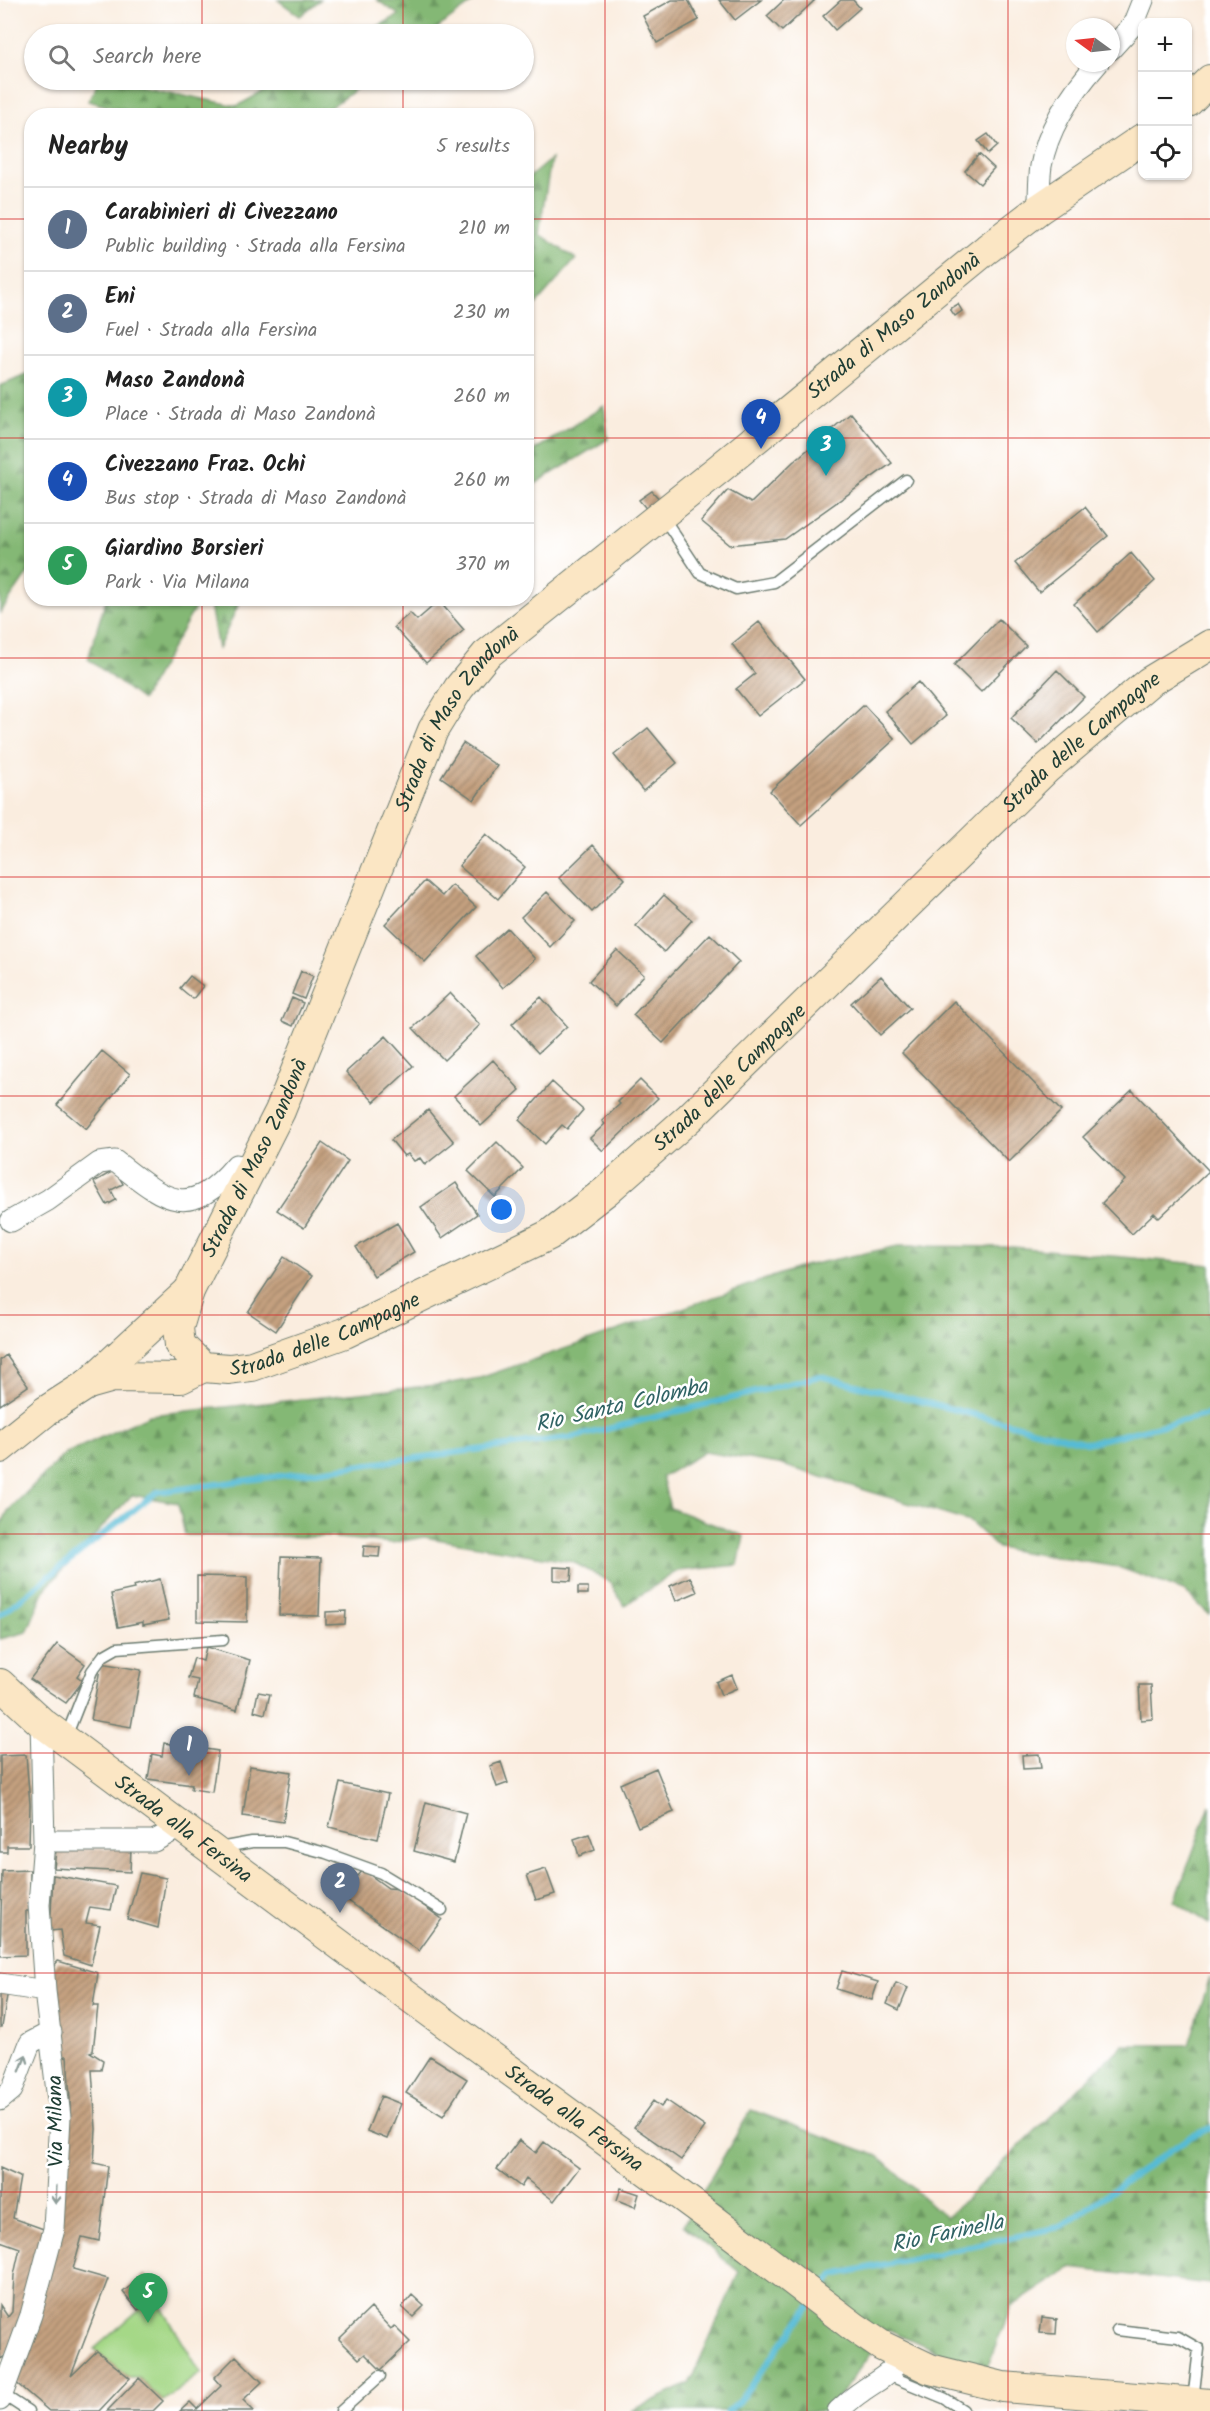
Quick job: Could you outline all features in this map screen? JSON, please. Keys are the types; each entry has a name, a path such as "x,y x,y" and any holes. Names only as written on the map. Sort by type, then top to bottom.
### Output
{"street":[{"path":"1120,39 1132,25 1143,0"},
{"path":"1039,208 1041,165 1054,127 1067,102 1091,72"},
{"path":"1192,98 1210,80"},
{"name":"Strada di Maso Zandonà","path":"180,1345 178,1328 189,1291 280,1111 433,730 459,687 486,655 1039,208 1138,142"},
{"name":"Strada delle Campagne","path":"180,1345 203,1367 230,1369 252,1366 345,1333 549,1235 606,1191 690,1117 1046,769 1149,682 1210,645"},
{"path":"11,1221 48,1200 99,1163 109,1160 115,1161 152,1189 180,1202 204,1196 219,1185 236,1165 253,1168"},
{"path":"0,1448 46,1411 88,1384 189,1291"},
{"path":"141,1377 180,1345"},
{"path":"119,1357 143,1348 180,1345"},
{"path":"88,1384 112,1377 181,1378 203,1367"},
{"name":"Strada alla Fersina","path":"0,1684 41,1722 706,2214 854,2327 895,2366 930,2368 1003,2387 1192,2405"},
{"name":"Via Milana","path":"1,2396 15,2363 36,2298 54,2229 60,2117 45,1990 39,1905 44,1841 41,1722"},
{"path":"44,1841 154,1841 182,1827"},
{"path":"0,1984 45,1990"},
{"path":"0,2100 12,2090 30,2043 51,2032"},
{"path":"838,2411 895,2366"}],"lane":[{"path":"660,514 700,573 736,588 774,582 906,480"},
{"path":"65,1740 92,1671 103,1656 117,1648 223,1640"},
{"path":"213,1850 252,1842 284,1842 326,1853 381,1873 442,1910"},
{"path":"1117,2330 1178,2337 1199,2349 1192,2405"},
{"path":"895,2366 963,2410"},
{"path":"341,2411 380,2376"},
{"path":"1,2396 28,2411"}],"green space":[{"path":"278,0 320,0 300,16"},
{"path":"377,0 476,0 443,24 382,24 399,15"},
{"path":"94,90 160,90 237,106 266,90 354,90 330,108 114,108 88,101"},
{"path":"551,159 539,234 576,259 534,307 534,173"},
{"path":"24,376 24,579 0,613 0,386"},
{"path":"604,406 608,439 534,485 534,451"},
{"path":"104,606 196,606 142,700 88,659"},
{"path":"210,606 238,606 218,649"},
{"path":"898,1246 1013,1247 1210,1265 1210,1615 1184,1591 1118,1567 998,1548 970,1522 779,1464 704,1452 662,1477 670,1508 744,1536 738,1565 677,1571 624,1606 610,1582 573,1562 424,1537 392,1543 327,1537 185,1535 178,1503 132,1495 45,1589 27,1632 0,1639 0,1528 8,1511 65,1454 150,1415 446,1384 480,1378 804,1266"},
{"path":"1210,1805 1210,1924 1175,1901"},
{"path":"1210,1977 1210,2284 1070,2268 1011,2307 985,2373 888,2329 829,2411 631,2411 689,2384 739,2272 683,2225 751,2110 878,2156 946,2218 1123,2045 1189,2045"},
{"path":"155,2296 201,2373 163,2401 139,2378 130,2378 94,2349"}],"building":[{"path":"672,0 688,0 699,20 657,43 643,16"},
{"path":"719,0 761,0 735,20"},
{"path":"784,0 815,0 782,31 767,16"},
{"path":"841,0 853,0 860,8 835,30 823,16"},
{"path":"988,134 997,146 988,154 978,141"},
{"path":"979,154 994,168 980,184 965,171"},
{"path":"958,304 962,311 955,316 950,309"},
{"path":"851,413 892,463 785,539 730,545 701,521 728,490 751,503 793,462"},
{"path":"652,491 662,502 649,512 639,500"},
{"path":"1085,507 1108,536 1039,592 1015,563"},
{"path":"1131,553 1155,581 1098,632 1074,604"},
{"path":"433,606 443,606 464,630 426,663 394,627 410,613 417,620"},
{"path":"999,619 1026,646 981,692 954,665"},
{"path":"759,622 805,679 758,716 736,689 755,674 732,644"},
{"path":"1057,670 1084,697 1038,744 1011,718"},
{"path":"918,682 946,716 913,744 885,711"},
{"path":"864,705 895,739 801,825 770,791"},
{"path":"648,728 677,763 643,791 614,755"},
{"path":"463,743 497,766 474,800 441,777"},
{"path":"486,834 525,867 498,899 459,866"},
{"path":"593,845 625,879 592,912 559,878"},
{"path":"425,881 442,896 452,885 476,907 425,962 385,924"},
{"path":"547,892 575,921 550,947 521,917"},
{"path":"664,895 692,920 664,952 636,926"},
{"path":"507,928 535,959 503,988 476,956"},
{"path":"710,934 739,962 663,1043 633,1015"},
{"path":"617,950 644,975 616,1006 589,981"},
{"path":"301,971 313,976 304,999 292,994"},
{"path":"190,976 203,986 193,999 180,988"},
{"path":"881,976 910,1008 880,1035 851,1003"},
{"path":"450,993 480,1025 444,1060 413,1028"},
{"path":"541,997 567,1026 538,1053 512,1024"},
{"path":"292,998 303,1003 293,1026 282,1021"},
{"path":"954,1001 1061,1111 1009,1162 902,1053"},
{"path":"386,1036 413,1066 374,1102 346,1072"},
{"path":"102,1051 130,1074 86,1129 57,1105"},
{"path":"493,1060 520,1090 481,1126 454,1096"},
{"path":"640,1080 658,1098 603,1151 590,1138 605,1124 602,1121 620,1104 618,1102"},
{"path":"552,1082 583,1110 567,1129 562,1125 545,1144 519,1120"},
{"path":"1132,1090 1209,1171 1159,1218 1154,1213 1132,1234 1102,1203 1125,1180 1083,1137"},
{"path":"428,1110 454,1142 425,1165 420,1158 414,1161 408,1154 404,1156 391,1140"},
{"path":"497,1142 523,1168 495,1197 468,1171"},
{"path":"322,1143 348,1161 304,1228 277,1210"},
{"path":"115,1170 123,1184 111,1190 116,1200 107,1205 94,1182"},
{"path":"456,1183 477,1214 442,1238 421,1207"},
{"path":"397,1223 414,1252 374,1276 356,1247"},
{"path":"284,1257 312,1276 276,1331 248,1312"},
{"path":"6,1355 28,1386 0,1405 0,1360"},
{"path":"364,1546 380,1547 379,1557 363,1556"},
{"path":"281,1557 321,1558 319,1616 279,1615"},
{"path":"554,1567 572,1568 571,1581 554,1580"},
{"path":"197,1576 247,1577 247,1622 197,1621"},
{"path":"690,1577 697,1592 676,1601 670,1586"},
{"path":"160,1579 169,1620 118,1627 111,1594 134,1589 133,1586"},
{"path":"578,1587 588,1587 588,1594 578,1594"},
{"path":"346,1611 345,1624 326,1625 326,1612"},
{"path":"57,1644 85,1664 77,1676 83,1681 66,1703 30,1679"},
{"path":"206,1647 250,1660 237,1710 194,1698 198,1680 188,1678 194,1658 203,1661"},
{"path":"101,1663 141,1670 131,1727 91,1720"},
{"path":"732,1675 737,1688 721,1695 716,1682"},
{"path":"1139,1685 1151,1685 1153,1719 1141,1720"},
{"path":"258,1692 270,1694 265,1714 254,1711"},
{"path":"164,1743 218,1751 212,1792 191,1789 192,1785 148,1779 152,1754 162,1756"},
{"path":"1039,1754 1041,1768 1023,1769 1022,1755"},
{"path":"26,1755 30,1804 29,1846 7,1846 7,1852 0,1852 0,1756"},
{"path":"501,1762 508,1783 497,1787 490,1766"},
{"path":"250,1766 291,1772 283,1822 243,1816"},
{"path":"656,1768 674,1812 638,1827 620,1784"},
{"path":"340,1783 388,1794 378,1839 329,1827"},
{"path":"426,1802 466,1813 454,1862 414,1851"},
{"path":"589,1834 595,1850 579,1856 574,1839"},
{"path":"131,1848 130,1872 54,1868 56,1850"},
{"path":"341,1863 358,1876 363,1870 388,1888 400,1889 442,1919 419,1951 326,1885"},
{"path":"546,1869 555,1894 536,1900 527,1875"},
{"path":"30,1870 30,1911 26,1911 26,1955 0,1956 2,1871"},
{"path":"140,1873 166,1878 158,1928 127,1919"},
{"path":"53,1875 116,1886 111,1910 90,1907 86,1923 100,1925 91,1965 64,1956 60,1930 50,1931"},
{"path":"58,1961 98,1973 93,2006 98,2006 93,2051 90,2052 103,2060 101,2070 92,2070 96,2129 94,2163 108,2166 99,2241 82,2237 73,2269 108,2279 71,2376 97,2351 130,2378 99,2411 49,2411 14,2381 70,2128 67,2056 62,2057 53,1967"},
{"path":"842,1971 878,1982 872,2000 836,1989"},
{"path":"896,1983 908,1988 899,2010 887,2004"},
{"path":"0,1989 8,1990 2,2027 0,2027"},
{"path":"430,2056 467,2079 443,2116 406,2093"},
{"path":"381,2096 401,2104 387,2139 367,2131"},
{"path":"666,2100 705,2127 681,2160 634,2127 653,2101 661,2107"},
{"path":"519,2140 536,2153 544,2142 579,2168 554,2201 526,2179 521,2187 497,2169"},
{"path":"0,2168 20,2177 13,2218 49,2231 8,2355 0,2359 0,2305 8,2317 12,2312 14,2275 20,2248 0,2241"},
{"path":"621,2188 639,2194 635,2207 617,2200"},
{"path":"145,2274 160,2292 138,2310 123,2292"},
{"path":"412,2295 424,2306 413,2317 402,2307"},
{"path":"371,2308 391,2329 394,2326 410,2342 381,2370 365,2354 359,2359 339,2339"},
{"path":"1042,2317 1057,2319 1056,2334 1040,2333"},
{"path":"236,2356 262,2382 243,2400 254,2411 180,2411 190,2402 197,2409 221,2386 214,2378"},
{"path":"139,2378 163,2401 153,2411 107,2411"}],"waterway":[{"name":"Rio Santa Colomba","path":"0,1615 157,1492 575,1437 820,1376 1087,1443 1210,1414"},
{"name":"Rio Farinella","path":"821,2292 834,2275 1060,2227 1188,2138 1210,2128"},
{"name":"Rio Farinella","path":"728,2411 739,2401 811,2305"}],"place":[{"name":"Civezzano Fraz. Ochi","path":"761,449"},
{"name":"Maso Zandonà","path":"826,476"},
{"name":"Carabinieri di Civezzano","path":"189,1776"},
{"name":"Eni","path":"340,1913"},
{"name":"Giardino Borsieri","path":"148,2323"}]}
